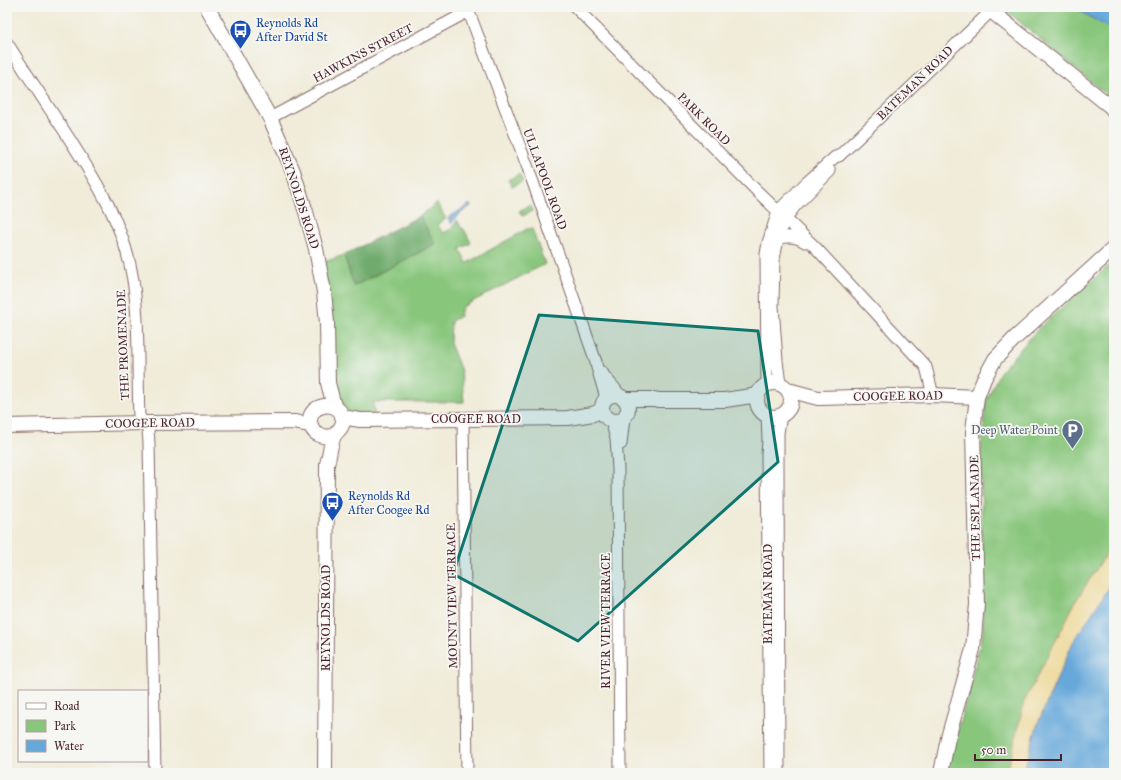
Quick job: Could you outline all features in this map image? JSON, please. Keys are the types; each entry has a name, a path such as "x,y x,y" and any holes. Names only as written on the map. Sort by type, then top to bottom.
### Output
{"street":[{"name":"REYNOLDS ROAD","path":"207,7 270,118 293,171 316,249 324,292 328,383 335,418 331,455 327,464"},
{"name":"PARK ROAD","path":"575,7 781,215 816,248 926,366 933,395"},
{"name":"HAWKINS STREET","path":"270,118 468,9"},
{"name":"ULLAPOOL ROAD","path":"468,9 528,168 596,364 615,408"},
{"name":"BATEMAN ROAD","path":"770,773 767,455 770,396 766,254 768,243 781,215 796,205 838,162 839,156 989,9"},
{"path":"989,9 1113,109"},
{"name":"THE PROMENADE","path":"7,43 101,190 117,222 133,280 136,313 139,416 148,430 149,443 155,773"},
{"name":"BATEMAN ROAD","path":"770,396 777,361 773,306 774,258 781,215"},
{"name":"PARK ROAD","path":"778,238 791,236 800,238 816,248"},
{"name":"THE ESPLANADE","path":"941,773 948,738 973,649 977,604 973,431 977,397 984,379 995,359 1014,339 1114,248"},
{"name":"COOGEE ROAD","path":"335,418 360,422 360,420 568,418 601,420 615,408 658,400 725,400 770,396 818,398 933,395 977,397"},
{"name":"BATEMAN ROAD","path":"770,396 792,400 786,410 778,433 779,773"},
{"path":"770,396 777,416 786,410"},
{"name":"COOGEE ROAD","path":"786,410 818,398"},
{"name":"RIVER VIEW TERRACE","path":"615,408 621,437 620,467 618,469 620,773"},
{"name":"REYNOLDS ROAD","path":"325,773 327,464 314,426 313,412 335,418"},
{"path":"314,426 326,437 335,418"},
{"name":"MOUNT VIEW TERRACE","path":"463,419 468,773"},
{"name":"COOGEE ROAD","path":"7,426 294,422 314,426"}],"highlighted area":[{"path":"539,315 758,331 778,462 578,641 453,574"}],"green space":[{"path":"1002,7 1073,7 1114,31 1114,101"},
{"path":"519,174 523,181 512,187 508,180"},
{"path":"437,203 446,219 437,224 443,233 453,228 457,220 462,229 464,229 471,243 460,249 467,263 527,229 532,229 545,264 462,307 460,316 451,321 450,343 461,371 464,402 373,402 375,420 334,406 319,264 344,255 354,286 435,244 420,216"},
{"path":"530,205 533,210 523,216 519,211"},
{"path":"420,216 435,244 354,286 344,255"},
{"path":"1114,261 1114,580 1023,773 947,773 948,763 969,690 983,632 981,451 986,401 1000,372 1038,329"}],"sand":[{"path":"1114,542 1114,600 1041,773 1007,773 1024,702 1077,599"}],"water":[{"path":"1073,7 1114,7 1114,31"},
{"path":"470,204 471,206 457,216 451,224 448,218"},
{"path":"1114,580 1114,773 1023,773 1038,723 1073,642"}],"place":[{"name":"Reynolds Rd After David St","path":"240,50"},
{"name":"Deep Water Point","path":"1073,450"},
{"name":"Reynolds Rd After Coogee Rd","path":"333,522"}]}
